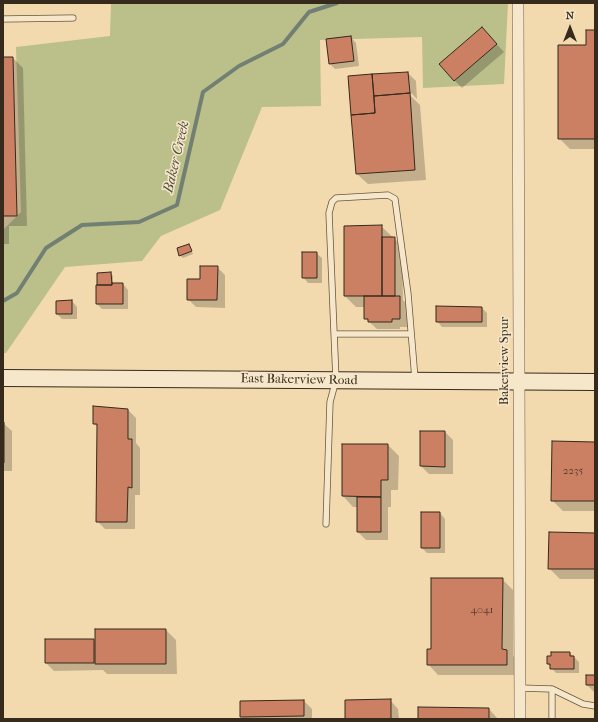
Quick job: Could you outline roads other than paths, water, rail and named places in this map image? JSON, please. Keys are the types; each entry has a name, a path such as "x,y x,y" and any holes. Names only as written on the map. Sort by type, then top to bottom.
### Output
{"main road":[{"name":"East Bakerview Road","path":"3,378 595,382"}],"street":[{"name":"Bakerview Spur","path":"518,3 520,719"}],"lane":[{"path":"3,19 73,18"},
{"path":"326,524 330,402 336,380 329,206 336,198 388,195 395,199 408,294 415,381"},
{"path":"334,334 411,334"},
{"path":"520,688 552,689 583,704 595,706"},
{"path":"552,689 552,719"}],"waterway":[{"name":"Baker Creek","path":"3,301 17,293 46,248 82,225 139,222 177,205 203,92 239,66 283,44 309,12 337,3"}]}
